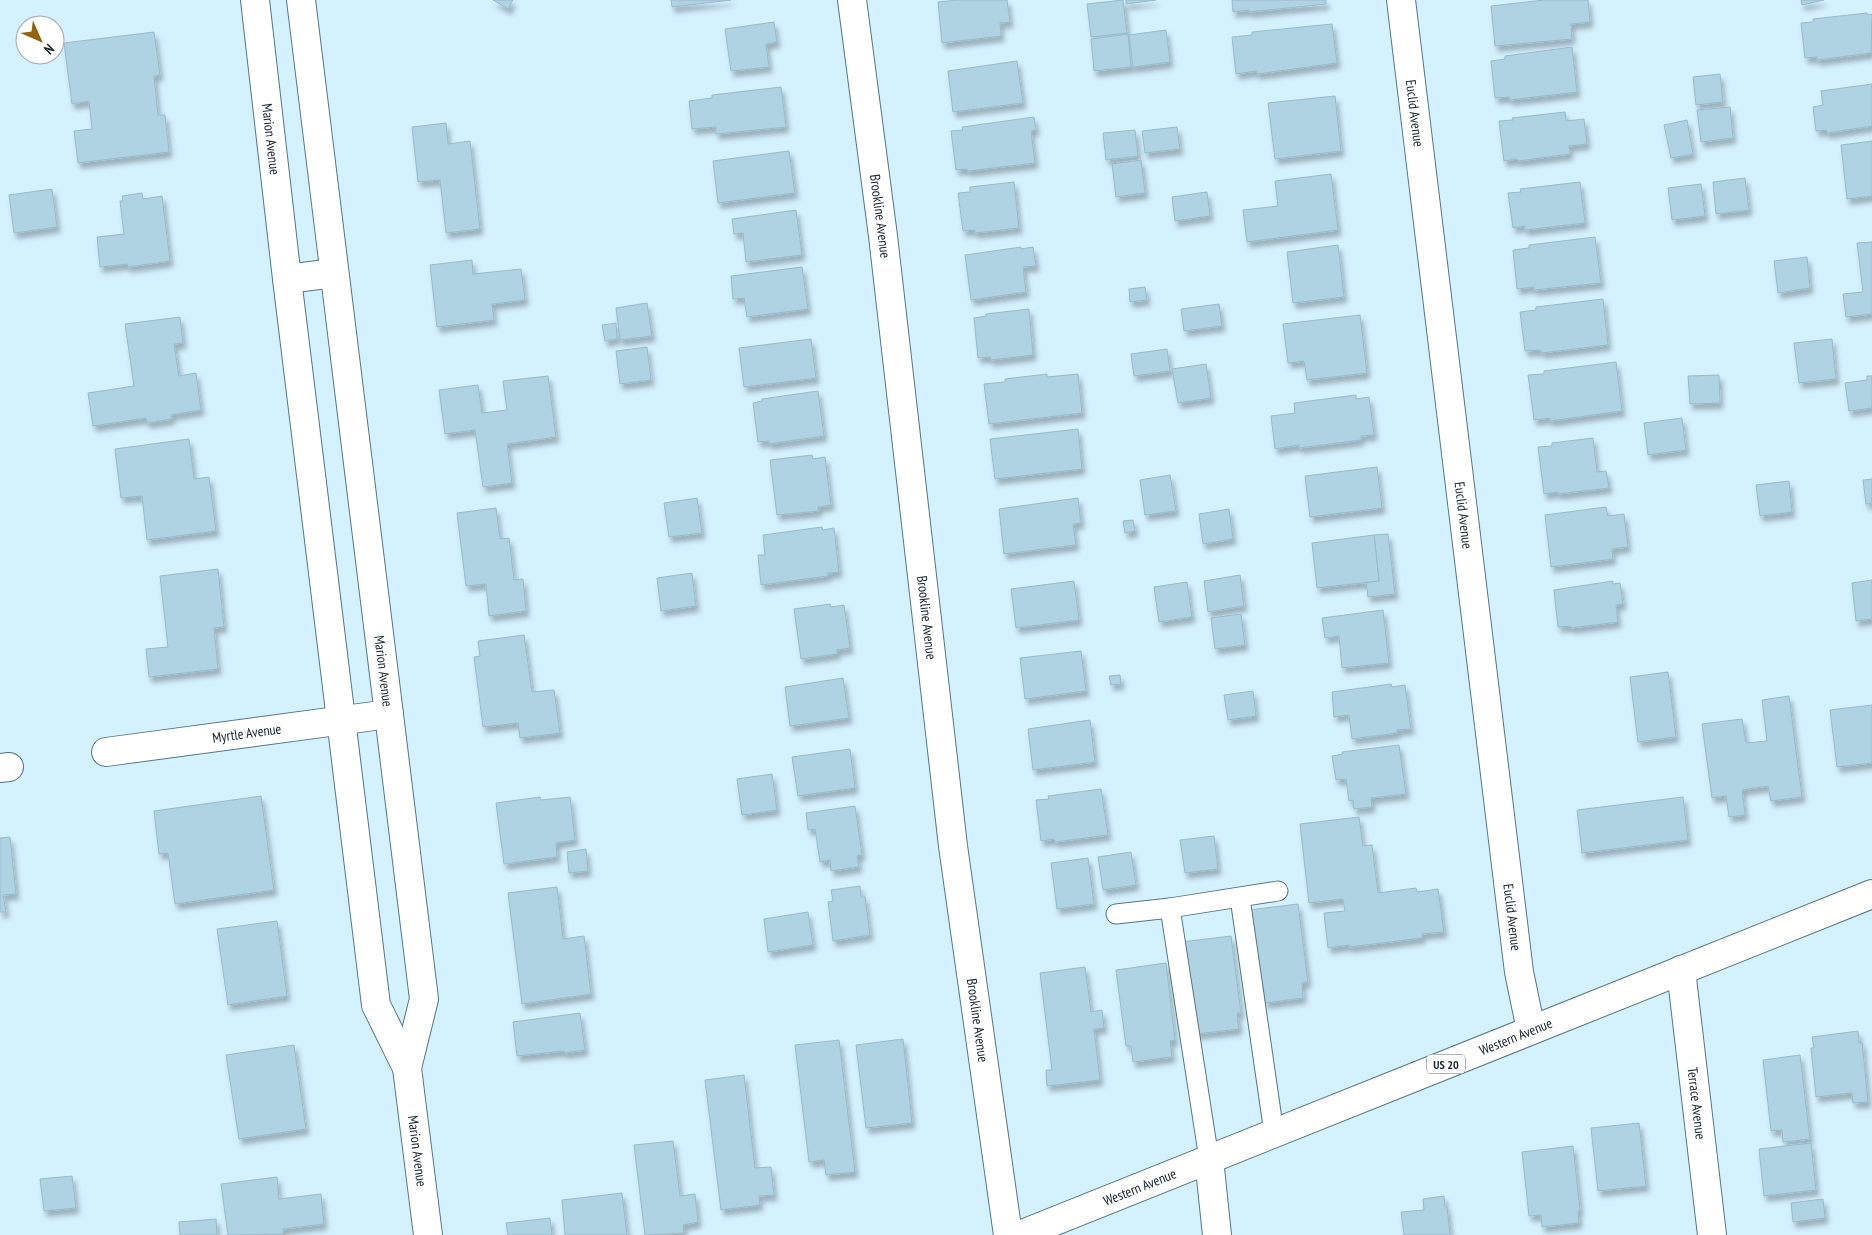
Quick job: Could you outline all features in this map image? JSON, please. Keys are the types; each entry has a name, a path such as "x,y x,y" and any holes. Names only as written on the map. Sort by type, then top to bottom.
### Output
{"street":[{"name":"Marion Avenue","path":"255,0 287,279 376,1005 407,1068 428,1235"},
{"name":"Marion Avenue","path":"302,0 424,999 407,1068"},
{"name":"Brookline Avenue","path":"852,0 885,255 954,846 1008,1235"},
{"name":"Euclid Avenue","path":"1401,0 1519,972 1531,1030"},
{"path":"287,279 334,273"},
{"name":"Myrtle Avenue","path":"106,752 389,714"},
{"name":"Western Avenue","path":"1020,1235 1872,894"},
{"name":"Terrace Avenue","path":"1681,970 1712,1235"},
{"path":"1209,1159 1217,1235"}],"lane":[{"path":"1116,914 1170,908 1278,891"},
{"path":"1240,898 1274,1133"},
{"path":"1170,908 1209,1159"}],"building":[{"path":"493,0 513,0 508,9"},
{"path":"671,0 731,0 672,7"},
{"path":"1007,0 1010,22 1000,23 1001,36 942,43 938,2"},
{"path":"1123,0 1127,33 1091,37 1087,4"},
{"path":"1126,0 1156,0 1126,4"},
{"path":"1232,0 1326,0 1326,4 1233,12"},
{"path":"1544,0 1588,0 1590,22 1571,24 1572,39 1495,46 1491,6"},
{"path":"1801,0 1824,0 1802,5"},
{"path":"1867,13 1867,15 1872,14 1871,53 1817,60 1817,57 1805,58 1801,23 1813,22 1813,19"},
{"path":"774,22 777,42 766,44 769,67 731,71 725,29"},
{"path":"1332,24 1337,63 1257,74 1256,71 1236,74 1232,37 1252,35 1252,32"},
{"path":"1166,30 1170,62 1133,67 1129,35"},
{"path":"154,32 160,75 154,76 158,115 165,115 169,152 78,163 74,131 92,129 89,101 72,104 65,43"},
{"path":"1128,34 1131,67 1094,71 1091,39"},
{"path":"1572,47 1577,92 1510,100 1510,97 1495,98 1491,61 1505,59 1505,56"},
{"path":"1017,61 1023,103 953,112 948,71"},
{"path":"1720,74 1723,102 1696,105 1693,77"},
{"path":"1872,84 1872,126 1827,133 1826,130 1816,131 1813,107 1823,105 1821,91"},
{"path":"781,87 786,127 716,134 716,127 692,129 689,101 712,98 712,95"},
{"path":"1335,96 1341,151 1275,159 1268,103"},
{"path":"1730,107 1733,138 1701,142 1697,110"},
{"path":"1565,112 1566,121 1584,119 1587,144 1569,146 1570,154 1504,161 1499,121"},
{"path":"1034,117 1036,130 1031,131 1035,163 968,171 967,169 956,170 951,131 963,130 962,127"},
{"path":"1687,120 1693,154 1671,158 1664,125"},
{"path":"446,123 448,144 470,141 480,229 446,233 440,180 418,182 412,127"},
{"path":"1177,127 1180,149 1145,153 1142,131"},
{"path":"1135,130 1138,156 1106,160 1103,133"},
{"path":"1872,141 1872,196 1847,199 1841,145"},
{"path":"789,151 795,193 718,203 713,161"},
{"path":"1141,160 1145,193 1116,197 1112,164"},
{"path":"1331,174 1338,230 1247,242 1243,210 1278,206 1275,181"},
{"path":"1745,178 1749,210 1716,214 1713,182"},
{"path":"1014,182 1019,228 975,233 975,230 963,231 958,193 970,192 970,187"},
{"path":"1580,182 1585,223 1525,230 1525,226 1513,228 1508,193 1521,192 1520,189"},
{"path":"1701,184 1705,216 1672,220 1668,188"},
{"path":"52,189 57,227 14,233 9,195"},
{"path":"1207,192 1210,216 1175,221 1172,197"},
{"path":"142,193 143,199 162,196 170,261 128,267 127,264 100,267 97,237 124,234 120,201 123,201 122,196"},
{"path":"796,210 802,255 746,262 743,233 734,234 732,219"},
{"path":"1595,237 1601,283 1534,290 1534,287 1517,289 1513,250 1529,248 1529,245"},
{"path":"1872,242 1872,314 1846,317 1843,294 1863,292 1857,243"},
{"path":"1338,245 1344,297 1293,303 1287,252"},
{"path":"1021,247 1021,249 1033,247 1036,266 1023,267 1026,292 971,300 965,255"},
{"path":"1807,257 1810,288 1778,293 1774,261"},
{"path":"472,260 473,274 521,269 525,300 492,304 494,320 437,327 430,265"},
{"path":"802,267 808,309 747,317 744,298 733,299 731,276"},
{"path":"1145,287 1147,300 1130,302 1129,289"},
{"path":"1603,299 1608,345 1541,353 1541,350 1525,351 1520,312 1536,310 1536,307"},
{"path":"647,303 652,336 620,340 616,308"},
{"path":"1219,304 1222,326 1184,331 1181,309"},
{"path":"1029,309 1033,355 991,360 990,357 978,358 974,318 986,316 986,314"},
{"path":"1360,315 1367,373 1307,380 1304,361 1288,363 1283,324"},
{"path":"180,317 183,343 174,344 179,376 196,373 201,410 171,415 172,419 147,423 146,418 93,426 88,393 134,386 125,324"},
{"path":"616,323 617,339 605,341 602,325"},
{"path":"811,339 816,378 744,387 739,348"},
{"path":"1832,339 1836,379 1799,383 1794,343"},
{"path":"647,347 651,380 620,384 616,351"},
{"path":"1167,349 1170,371 1134,376 1131,354"},
{"path":"1616,362 1622,411 1550,421 1550,418 1534,420 1528,375 1544,374 1544,371"},
{"path":"1206,364 1211,398 1178,403 1172,369"},
{"path":"1047,374 1047,377 1078,374 1082,413 989,424 984,384 1005,382 1005,379"},
{"path":"1719,375 1720,403 1690,404 1688,376"},
{"path":"548,376 556,437 507,444 512,483 483,487 475,430 445,434 439,390 478,385 482,413 507,410 503,381"},
{"path":"1867,376 1872,376 1872,408 1849,411 1845,383 1867,380"},
{"path":"818,391 824,436 769,444 769,441 758,442 753,403 762,401 762,399"},
{"path":"1356,395 1356,399 1369,397 1374,435 1361,436 1361,440 1299,448 1299,445 1275,449 1271,416 1295,413 1294,403"},
{"path":"1682,418 1686,450 1648,455 1644,423"},
{"path":"1078,429 1082,469 995,479 990,439"},
{"path":"1593,438 1597,472 1606,471 1609,488 1544,494 1538,447 1552,446 1552,443"},
{"path":"189,439 194,479 209,477 216,531 147,540 142,496 121,498 115,449"},
{"path":"812,455 813,459 825,457 831,505 818,507 819,511 777,515 770,460"},
{"path":"1377,467 1382,508 1310,517 1305,476"},
{"path":"1170,475 1176,511 1145,515 1140,480"},
{"path":"1872,479 1872,503 1866,504 1863,480"},
{"path":"1789,481 1792,512 1760,516 1756,485"},
{"path":"697,498 702,533 669,537 664,503"},
{"path":"1078,498 1081,523 1073,524 1076,545 1004,554 999,509"},
{"path":"1606,507 1608,516 1624,514 1628,547 1612,549 1613,559 1551,567 1545,515"},
{"path":"496,508 500,539 509,538 514,580 523,579 526,611 489,616 486,584 466,586 457,513"},
{"path":"1229,509 1233,539 1203,544 1199,514"},
{"path":"1133,520 1135,531 1125,533 1123,521"},
{"path":"822,527 823,530 834,528 839,572 828,573 828,576 761,585 758,555 765,555 763,535"},
{"path":"1388,534 1395,594 1368,597 1366,582 1379,581 1374,535"},
{"path":"1374,535 1379,581 1317,588 1312,543"},
{"path":"218,569 224,627 214,628 218,669 149,677 146,649 168,647 160,576"},
{"path":"692,573 696,606 661,611 657,578"},
{"path":"1240,575 1244,606 1208,612 1204,581"},
{"path":"1872,580 1872,619 1856,621 1852,583"},
{"path":"1074,581 1079,620 1016,628 1011,589"},
{"path":"1613,581 1613,584 1620,583 1623,604 1616,605 1618,622 1571,628 1570,626 1558,627 1554,590"},
{"path":"1187,582 1192,617 1159,622 1154,587"},
{"path":"830,604 831,607 844,605 850,648 837,650 837,654 801,659 794,609"},
{"path":"1383,610 1389,663 1342,668 1339,636 1325,638 1322,618"},
{"path":"1241,614 1245,645 1215,649 1211,618"},
{"path":"524,635 532,692 554,690 560,733 520,738 518,723 483,727 474,657 480,656 478,641"},
{"path":"1081,651 1086,691 1025,699 1020,658"},
{"path":"1668,672 1676,737 1638,742 1630,677"},
{"path":"1120,675 1121,684 1111,685 1109,676"},
{"path":"843,678 849,718 790,726 785,687"},
{"path":"1391,684 1392,687 1405,685 1411,729 1397,730 1397,733 1352,739 1349,715 1334,717 1332,692"},
{"path":"1253,691 1256,716 1228,720 1224,695"},
{"path":"1789,696 1802,797 1771,801 1768,786 1742,790 1745,815 1729,817 1726,796 1712,798 1702,724 1742,719 1746,743 1767,741 1762,700"},
{"path":"1872,705 1872,763 1837,767 1830,710"},
{"path":"1090,720 1095,762 1033,770 1028,729"},
{"path":"1399,745 1406,794 1371,798 1372,807 1354,809 1353,800 1349,801 1346,779 1336,780 1332,756 1343,754 1342,752"},
{"path":"850,749 855,788 798,796 792,757"},
{"path":"772,774 777,810 742,815 737,779"},
{"path":"1101,789 1108,835 1055,842 1054,839 1041,841 1036,800 1049,799 1048,796"},
{"path":"261,796 274,890 175,904 168,853 159,854 154,811"},
{"path":"540,797 541,800 570,797 575,840 556,843 557,857 504,864 496,803"},
{"path":"1683,797 1688,840 1582,853 1577,810"},
{"path":"855,806 862,855 857,856 859,867 831,871 830,860 820,862 815,829 808,830 806,813"},
{"path":"1359,817 1363,846 1372,845 1378,893 1416,888 1417,892 1438,889 1444,932 1422,934 1422,938 1328,948 1324,913 1345,911 1343,899 1309,903 1300,824"},
{"path":"1214,836 1218,869 1185,873 1180,840"},
{"path":"10,837 16,894 3,895 6,912 0,912 0,838"},
{"path":"586,849 588,871 569,873 567,852"},
{"path":"1131,852 1136,885 1103,890 1098,857"},
{"path":"1088,858 1094,904 1057,909 1051,863"},
{"path":"860,886 861,897 865,897 870,935 833,941 828,902 833,901 831,890"},
{"path":"557,887 563,939 584,936 591,994 522,1004 508,893"},
{"path":"1298,904 1308,982 1302,983 1303,998 1265,1003 1263,987 1257,988 1248,910"},
{"path":"808,912 813,945 768,952 764,919"},
{"path":"277,921 287,996 228,1005 217,929"},
{"path":"1231,936 1241,1013 1237,1013 1239,1029 1196,1034 1181,942"},
{"path":"1166,963 1175,1040 1170,1041 1172,1057 1133,1062 1131,1046 1126,1046 1116,970"},
{"path":"1085,967 1091,1012 1102,1010 1104,1028 1094,1029 1100,1080 1047,1086 1046,1070 1052,1070 1040,973"},
{"path":"580,1013 585,1050 517,1056 513,1022"},
{"path":"1858,1031 1859,1043 1862,1042 1868,1102 1853,1103 1852,1093 1816,1097 1811,1048 1814,1048 1812,1037"},
{"path":"903,1039 912,1123 866,1128 856,1045"},
{"path":"839,1040 855,1172 826,1175 824,1160 809,1162 795,1045"},
{"path":"294,1045 306,1129 239,1139 226,1055"},
{"path":"1800,1055 1810,1139 1783,1142 1782,1130 1771,1131 1763,1060"},
{"path":"744,1075 755,1168 771,1167 774,1195 759,1196 760,1205 721,1210 705,1080"},
{"path":"1639,1123 1646,1186 1598,1191 1591,1128"},
{"path":"673,1141 680,1196 695,1194 698,1222 683,1225 684,1233 645,1235 634,1145"},
{"path":"1811,1143 1816,1190 1764,1196 1759,1149"},
{"path":"1573,1146 1580,1210 1578,1211 1579,1223 1542,1227 1541,1215 1529,1216 1522,1152"},
{"path":"72,1176 76,1208 44,1211 40,1179"},
{"path":"277,1177 279,1199 321,1194 324,1224 283,1229 283,1234 228,1235 221,1184"},
{"path":"622,1193 627,1235 565,1235 562,1200"},
{"path":"1444,1196 1450,1235 1404,1235 1401,1212 1424,1210 1423,1199"},
{"path":"1823,1199 1825,1218 1793,1222 1791,1203"},
{"path":"550,1218 552,1235 508,1235 506,1223"},
{"path":"216,1219 217,1235 180,1235 179,1222"}]}
